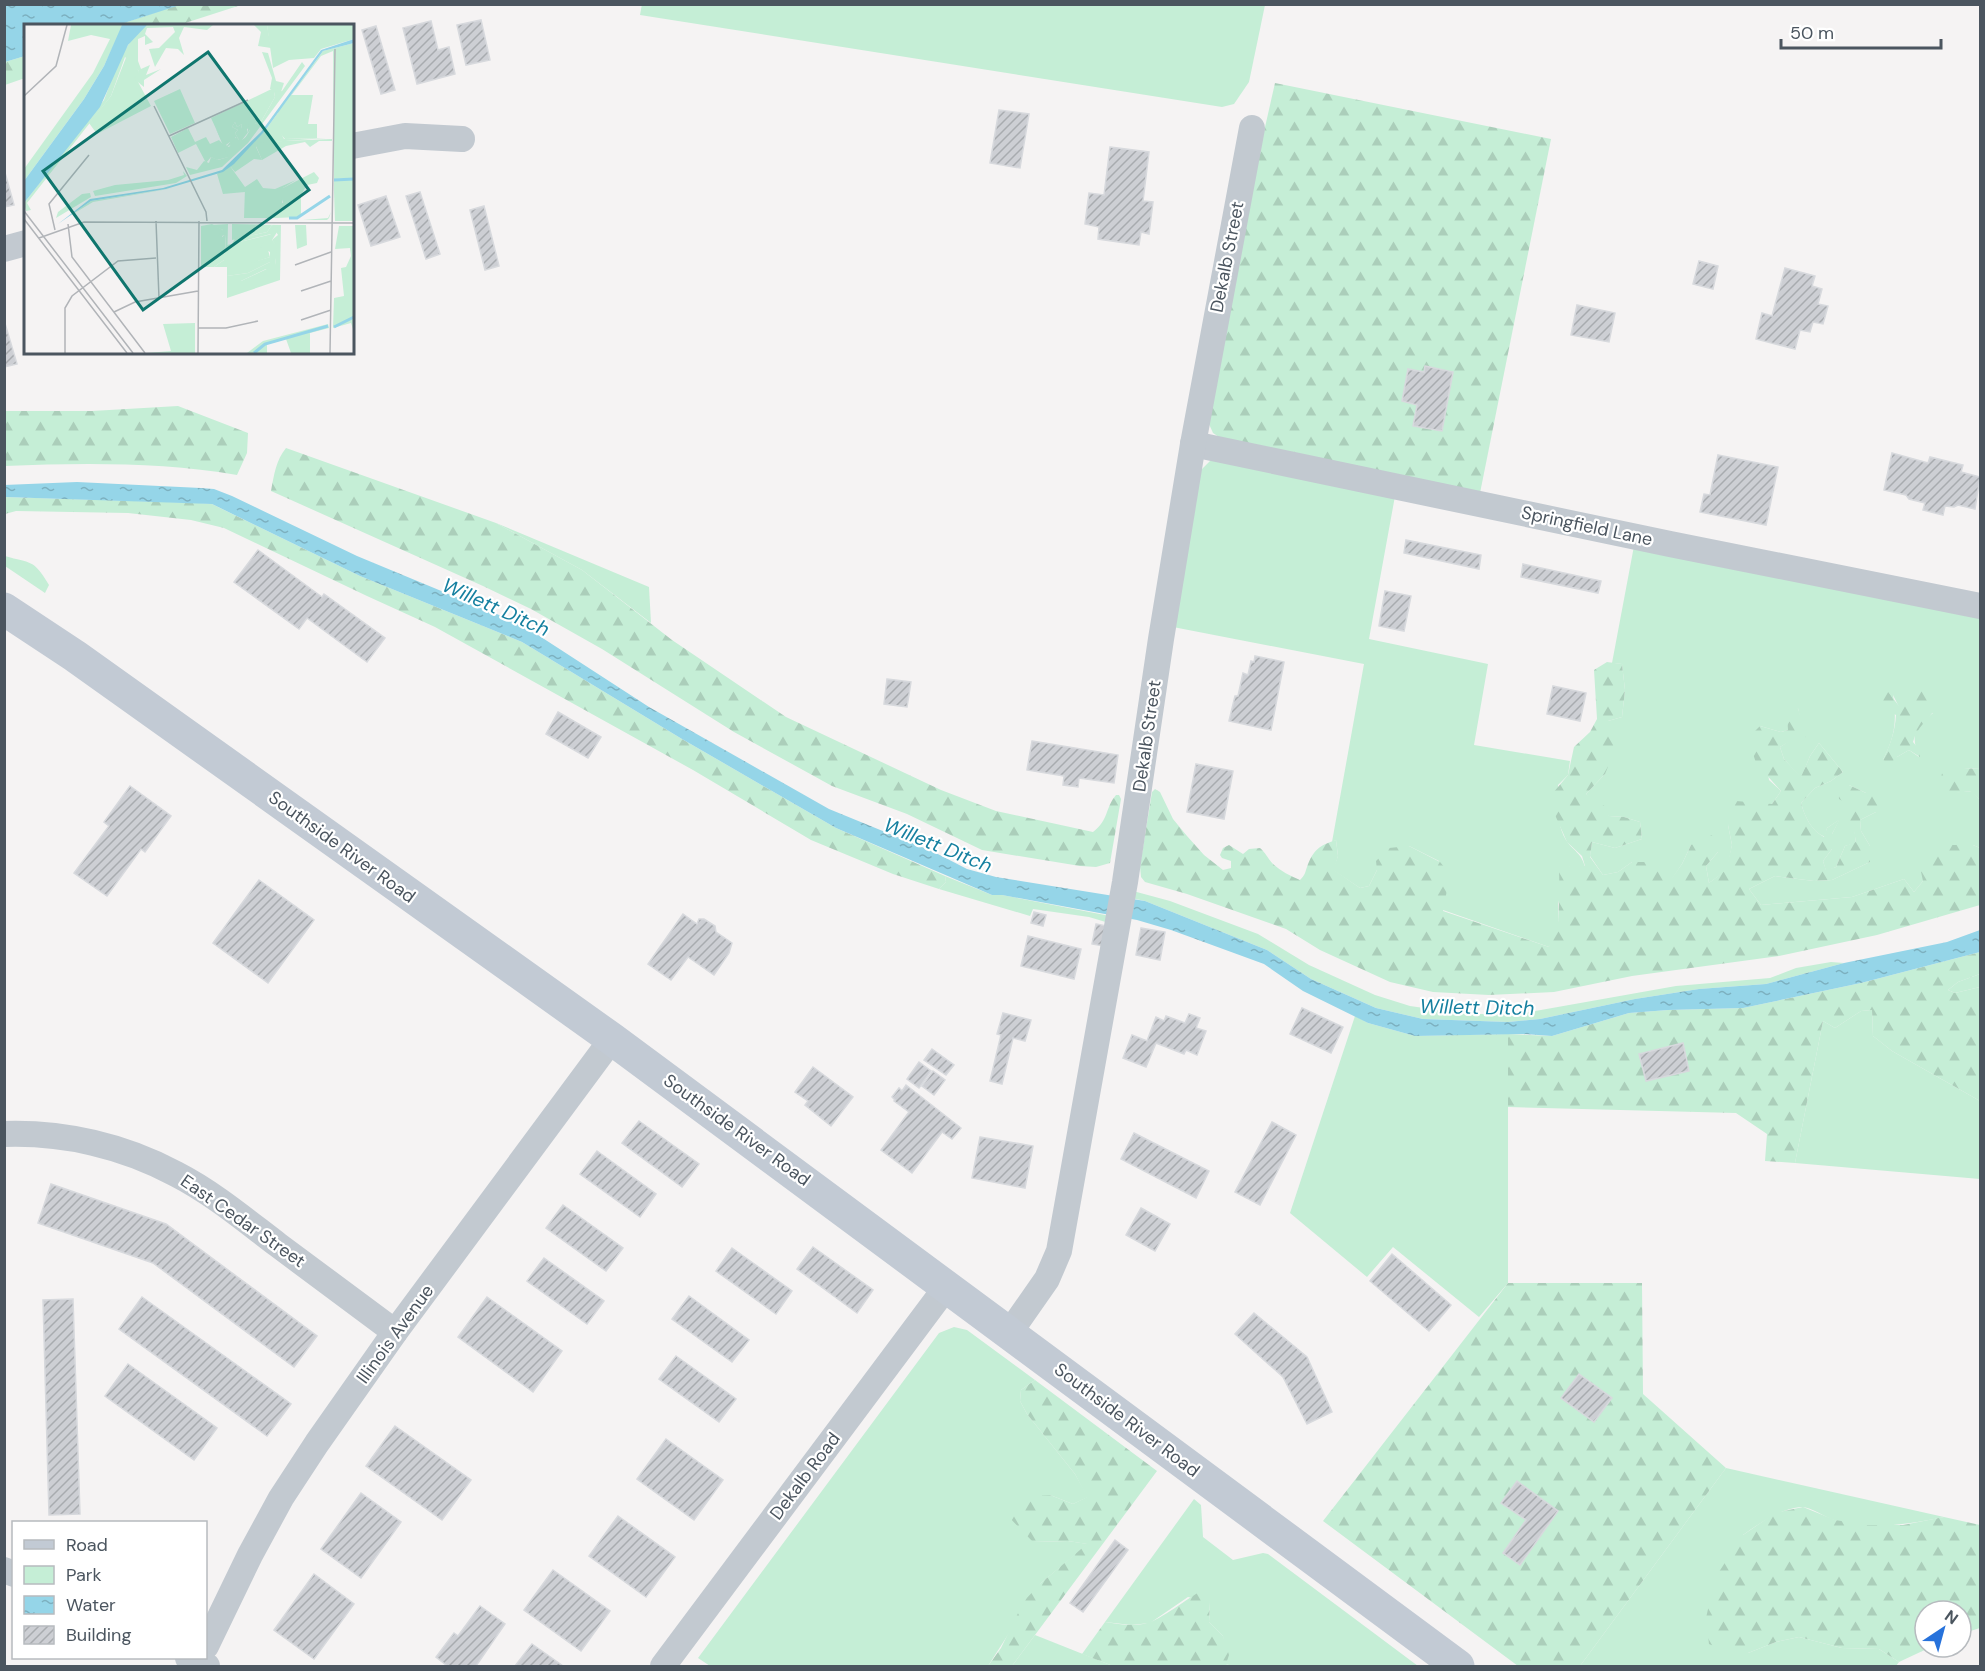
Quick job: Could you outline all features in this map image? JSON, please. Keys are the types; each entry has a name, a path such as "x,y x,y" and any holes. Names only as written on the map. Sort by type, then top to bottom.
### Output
{"main road":[{"name":"Southside River Road","path":"4,609 66,650 612,1039 1458,1666"}],"street":[{"name":"Dekalb Street","path":"1010,1332 1047,1279 1059,1251 1124,888 1193,444 1252,128"},
{"path":"354,146 405,136 462,139"},
{"path":"4,249 24,244"},
{"name":"Springfield Lane","path":"1193,444 1980,606"},
{"name":"Illinois Avenue","path":"207,1644 250,1555 281,1498 317,1443 395,1332 612,1039"},
{"name":"East Cedar Street","path":"4,1134 50,1135 115,1148 176,1174 210,1194 395,1332"},
{"name":"Dekalb Road","path":"663,1666 947,1286"}],"green space":[{"path":"180,4 241,5 182,24 121,24"},
{"path":"642,4 1265,5 1249,82 1234,104 1222,107 640,15"},
{"path":"24,56 24,78 5,85 5,62"},
{"path":"1275,83 1551,139 1480,493 1219,437 1213,433 1209,424 1244,220"},
{"path":"178,406 248,433 247,453 237,475 121,464 5,466 5,411 92,411"},
{"path":"286,448 496,523 582,570 672,640 786,717 941,790 996,811 1093,832 1102,823 1116,795 1119,795 1121,799 1110,863 1096,867 1080,866 982,850 907,814 832,786 734,732 602,649 531,609 271,491 274,474"},
{"path":"1217,459 1395,496 1369,639 1488,664 1474,745 1570,761 1568,775 1558,785 1559,820 1566,840 1579,855 1585,867 1570,866 1558,904 1559,923 1549,947 1443,910 1439,861 1409,846 1377,870 1369,886 1360,888 1333,870 1338,856 1336,840 1332,842 1364,664 1173,627 1199,472 1210,461"},
{"path":"4,497 212,504 360,576 522,642 682,739 836,828 945,876 946,882 939,889 893,874 811,840 693,770 435,627 224,528 191,520 128,513 16,511 5,514"},
{"path":"496,523 649,587 651,623 582,570"},
{"path":"1634,546 1980,614 1980,768 1964,769 1949,793 1972,791 1980,800 1980,848 1973,845 1923,881 1914,892 1904,879 1852,897 1761,905 1749,889 1775,876 1814,881 1832,880 1870,862 1870,846 1861,831 1860,820 1876,812 1866,793 1849,785 1856,843 1845,846 1836,867 1826,871 1823,861 1832,849 1832,834 1839,820 1827,828 1825,837 1809,823 1801,803 1815,788 1831,781 1843,772 1819,743 1810,756 1801,778 1784,759 1780,747 1798,731 1800,721 1798,708 1788,730 1781,732 1760,726 1769,780 1781,791 1772,804 1728,825 1732,845 1727,870 1709,883 1706,866 1718,852 1691,845 1672,879 1632,862 1618,872 1603,875 1590,856 1592,842 1615,848 1642,839 1640,822 1624,817 1609,816 1586,794 1605,774 1608,721 1622,717 1625,690 1622,664 1612,663","holes":["1893,695 1899,707 1933,713 1918,727 1916,732 1915,743 1919,757 1909,750 1897,757 1883,760 1894,728"]},
{"path":"5,556 35,566 49,585 45,593 5,566"},
{"path":"1607,662 1622,664 1625,690 1622,717 1608,721 1618,742 1605,774 1586,794 1606,807 1609,816 1624,817 1640,822 1642,839 1615,848 1592,842 1590,857 1603,875 1618,872 1632,862 1654,862 1672,878 1691,845 1716,833 1718,852 1706,866 1709,883 1726,870 1732,845 1728,825 1736,801 1772,804 1781,791 1756,763 1748,738 1760,726 1781,732 1788,730 1787,713 1798,708 1806,737 1794,739 1780,747 1784,759 1801,777 1810,756 1819,743 1843,772 1831,781 1815,788 1801,803 1809,823 1824,837 1827,828 1840,819 1832,834 1832,849 1823,861 1826,870 1836,867 1845,846 1856,842 1853,826 1844,816 1851,806 1839,799 1838,788 1849,785 1866,793 1879,789 1892,799 1876,812 1860,820 1861,831 1870,846 1870,862 1832,880 1814,881 1775,876 1749,889 1761,905 1852,897 1904,879 1914,892 1923,881 1920,867 1942,845 1973,845 1980,848 1980,905 1877,935 1779,956 1632,976 1554,992 1489,995 1433,992 1390,982 1320,950 1286,929 1187,894 1145,882 1141,877 1140,866 1152,792 1155,789 1160,792 1173,819 1187,836 1204,855 1223,870 1231,868 1231,861 1220,855 1223,848 1229,845 1243,854 1249,849 1260,848 1276,867 1300,880 1315,852 1321,846 1336,840 1338,856 1334,870 1360,888 1369,886 1377,870 1376,861 1389,848 1409,846 1440,862 1450,874 1443,911 1549,947 1551,927 1559,922 1559,871 1570,866 1585,866 1582,856 1567,842 1548,799 1568,775 1574,747 1590,732 1597,719 1594,670"},
{"path":"1916,683 1930,691 1937,706 1920,727 1913,742 1918,748 1920,757 1909,750 1890,764 1883,760 1892,738 1896,715 1878,704 1875,693 1885,688 1899,706 1903,695"},
{"path":"1958,762 1964,769 1980,768 1980,800 1971,791 1949,794 1939,784 1943,770"},
{"path":"945,876 992,895 1110,916 1109,923 1089,917 1033,909 1030,916 939,889 946,882"},
{"path":"1133,891 1170,901 1258,934 1309,965 1375,995 1410,1006 1466,1014 1519,1014 1676,986 1770,978 1796,968 1831,962 1844,963 1766,984 1699,989 1635,999 1540,1019 1508,1022 1423,1019 1376,1008 1311,979 1267,950 1145,901 1131,898"},
{"path":"1980,952 1980,974 1958,982 1948,990 1955,993 1980,987 1980,1101 1892,1051 1873,1036 1872,1010 1861,1011 1835,1028 1823,1021 1795,1163 1765,1161 1767,1134 1736,1113 1508,1107 1508,1034 1552,1036 1629,1013 1743,1008 1861,983"},
{"path":"1980,974 1980,987 1955,993 1948,990 1958,982"},
{"path":"1872,1010 1873,1036 1892,1051 1980,1101 1980,1179 1795,1163 1823,1021 1835,1028 1861,1011"},
{"path":"1355,1016 1368,1023 1415,1036 1508,1034 1508,1283 1479,1317 1393,1247 1367,1277 1290,1213"},
{"path":"1508,1283 1642,1283 1643,1394 1726,1468 1580,1666 1518,1666 1323,1521"},
{"path":"954,1327 967,1330 1035,1380 1021,1390 1020,1401 1027,1414 1075,1474 1088,1497 1073,1504 1050,1495 1033,1542 1068,1541 1088,1544 1041,1583 988,1666 710,1666 698,1658 939,1333"},
{"path":"1035,1380 1157,1471 1012,1666 988,1666 1001,1648 1024,1601 1041,1583 1087,1544 1068,1541 1033,1542 1005,1513 1018,1497 1050,1495 1073,1504 1087,1497 1075,1474 1027,1414 1020,1401 1021,1390"},
{"path":"1726,1468 1944,1517 1876,1526 1834,1520 1809,1508 1800,1507 1777,1514 1743,1535 1748,1653 1776,1642 1799,1637 1842,1648 1879,1649 1899,1662 1896,1666 1580,1666"},
{"path":"1194,1499 1201,1505 1203,1537 1233,1560 1263,1553 1268,1554 1418,1666 1232,1666 1226,1664 1223,1636 1209,1622 1210,1602 1188,1597 1150,1623 1131,1625 1105,1622"},
{"path":"1803,1507 1835,1520 1866,1525 1903,1525 1944,1517 1980,1525 1980,1628 1973,1630 1973,1599 1913,1599 1913,1655 1899,1662 1879,1649 1842,1648 1799,1637 1776,1642 1748,1653 1727,1652 1709,1644 1706,1618 1715,1578 1743,1535 1775,1513"},
{"path":"1203,1590 1210,1602 1209,1622 1223,1636 1229,1655 1226,1664 1232,1666 1113,1666 1082,1654 1105,1622 1131,1625 1152,1621"},
{"path":"1035,1635 1113,1666 1012,1666"}],"water":[{"path":"5,4 180,4 121,24 24,24 24,56 5,62"},
{"path":"77,482 214,489 232,496 357,556 521,624 649,707 829,809 934,852 967,869 996,877 1145,901 1267,950 1311,979 1376,1008 1423,1019 1508,1022 1540,1019 1635,999 1699,989 1766,984 1844,963 1947,942 1980,930 1980,952 1861,983 1743,1008 1629,1013 1552,1036 1523,1034 1415,1036 1368,1023 1303,991 1264,964 1171,930 1137,920 992,895 836,828 682,739 522,642 360,576 212,504 5,497 4,485"}],"building":[{"path":"481,20 490,60 466,65 457,25"},
{"path":"431,21 438,50 449,47 455,74 417,84 403,28"},
{"path":"376,26 395,90 381,94 362,30"},
{"path":"999,110 1029,114 1020,168 990,163"},
{"path":"1110,147 1149,152 1143,201 1153,202 1149,234 1141,232 1139,245 1098,239 1099,227 1085,224 1089,193 1104,195"},
{"path":"4,169 14,205 4,207"},
{"path":"420,192 440,254 426,259 406,196"},
{"path":"386,196 400,237 371,246 358,205"},
{"path":"484,206 499,266 485,270 470,210"},
{"path":"1699,261 1718,266 1713,289 1693,284"},
{"path":"1785,268 1815,276 1812,286 1822,289 1818,304 1828,306 1823,324 1813,322 1810,332 1800,330 1795,349 1756,339 1762,313 1772,316"},
{"path":"1577,305 1615,313 1609,342 1571,335"},
{"path":"4,320 17,364 4,367"},
{"path":"1425,366 1453,372 1442,431 1413,426 1417,405 1402,401 1408,369 1424,372"},
{"path":"1892,453 1928,463 1930,457 1963,465 1961,472 1980,477 1975,509 1958,505 1945,506 1943,515 1923,510 1925,503 1909,499 1906,495 1884,490"},
{"path":"1718,455 1778,467 1766,525 1700,512 1704,494 1710,495"},
{"path":"1406,540 1481,555 1479,569 1404,553"},
{"path":"258,550 322,597 324,594 385,638 367,662 307,618 299,629 234,582"},
{"path":"1523,564 1601,581 1598,593 1521,577"},
{"path":"1385,591 1411,596 1404,631 1379,626"},
{"path":"1255,656 1284,662 1271,730 1229,721 1243,673 1248,675 1251,661 1254,662"},
{"path":"887,679 911,682 907,707 884,704"},
{"path":"1553,686 1586,693 1580,721 1547,714"},
{"path":"558,712 601,737 588,758 546,734"},
{"path":"1032,741 1118,755 1114,783 1079,778 1078,787 1063,785 1064,776 1027,770"},
{"path":"1196,764 1233,771 1224,819 1187,812"},
{"path":"130,786 171,816 145,852 141,849 107,896 74,873 109,826 104,822"},
{"path":"259,880 314,920 268,983 213,943"},
{"path":"1034,912 1046,915 1043,926 1031,923"},
{"path":"683,914 697,924 699,919 704,919 715,926 716,932 732,943 729,953 714,975 688,957 671,980 648,964"},
{"path":"1096,924 1107,926 1103,946 1092,944"},
{"path":"1141,928 1165,932 1160,960 1136,955"},
{"path":"1028,936 1081,949 1074,979 1021,966"},
{"path":"1302,1008 1343,1027 1331,1053 1290,1034"},
{"path":"1003,1013 1031,1020 1025,1041 1013,1038 1002,1084 990,1081 1001,1035 997,1034"},
{"path":"1189,1014 1200,1018 1196,1028 1206,1031 1197,1055 1186,1050 1184,1054 1156,1043 1146,1067 1123,1058 1132,1035 1147,1041 1156,1017 1164,1021 1166,1016 1185,1023"},
{"path":"1683,1043 1689,1071 1646,1081 1639,1054"},
{"path":"932,1049 954,1065 946,1075 924,1060"},
{"path":"919,1062 931,1071 919,1088 907,1079"},
{"path":"813,1067 853,1097 831,1126 805,1105 808,1101 795,1092"},
{"path":"933,1071 945,1080 934,1095 922,1086"},
{"path":"906,1085 961,1128 952,1139 942,1132 912,1173 881,1150 909,1112 892,1097 899,1088 902,1091"},
{"path":"639,1121 699,1164 682,1187 622,1143"},
{"path":"1272,1122 1296,1135 1260,1205 1235,1192"},
{"path":"1134,1133 1209,1171 1196,1198 1121,1159"},
{"path":"980,1137 1033,1146 1025,1188 972,1178"},
{"path":"597,1151 656,1194 640,1217 580,1174"},
{"path":"51,1184 166,1224 317,1336 294,1367 153,1263 38,1223"},
{"path":"563,1205 623,1248 606,1271 546,1228"},
{"path":"1141,1208 1170,1224 1155,1251 1126,1235"},
{"path":"813,1247 873,1290 857,1313 797,1269"},
{"path":"732,1248 792,1291 776,1314 716,1271"},
{"path":"1392,1254 1451,1305 1429,1331 1370,1281"},
{"path":"544,1258 604,1301 587,1324 527,1281"},
{"path":"689,1296 749,1340 732,1362 672,1319"},
{"path":"142,1297 291,1404 267,1436 119,1329"},
{"path":"487,1297 562,1351 533,1392 458,1337"},
{"path":"73,1299 80,1514 49,1515 43,1300"},
{"path":"1254,1313 1307,1357 1332,1412 1307,1424 1283,1377 1235,1334"},
{"path":"676,1356 736,1399 719,1422 659,1379"},
{"path":"128,1364 217,1428 194,1460 105,1396"},
{"path":"1579,1374 1612,1398 1594,1422 1561,1398"},
{"path":"395,1426 471,1480 442,1520 366,1466"},
{"path":"666,1439 723,1480 694,1520 637,1479"},
{"path":"1517,1481 1558,1511 1520,1565 1503,1553 1526,1520 1501,1503"},
{"path":"361,1493 401,1522 361,1578 321,1549"},
{"path":"618,1516 675,1557 646,1597 589,1556"},
{"path":"1115,1540 1128,1550 1083,1612 1070,1603"},
{"path":"553,1570 610,1611 581,1651 524,1610"},
{"path":"314,1574 354,1604 314,1659 274,1630"},
{"path":"480,1606 505,1624 476,1666 445,1666 436,1657 454,1633 458,1636"},
{"path":"532,1644 563,1666 515,1666"}],"water label":[{"name":"Willett Ditch","path":"496,607"},
{"name":"Willett Ditch","path":"938,845"},
{"name":"Willett Ditch","path":"1477,1007"}]}
